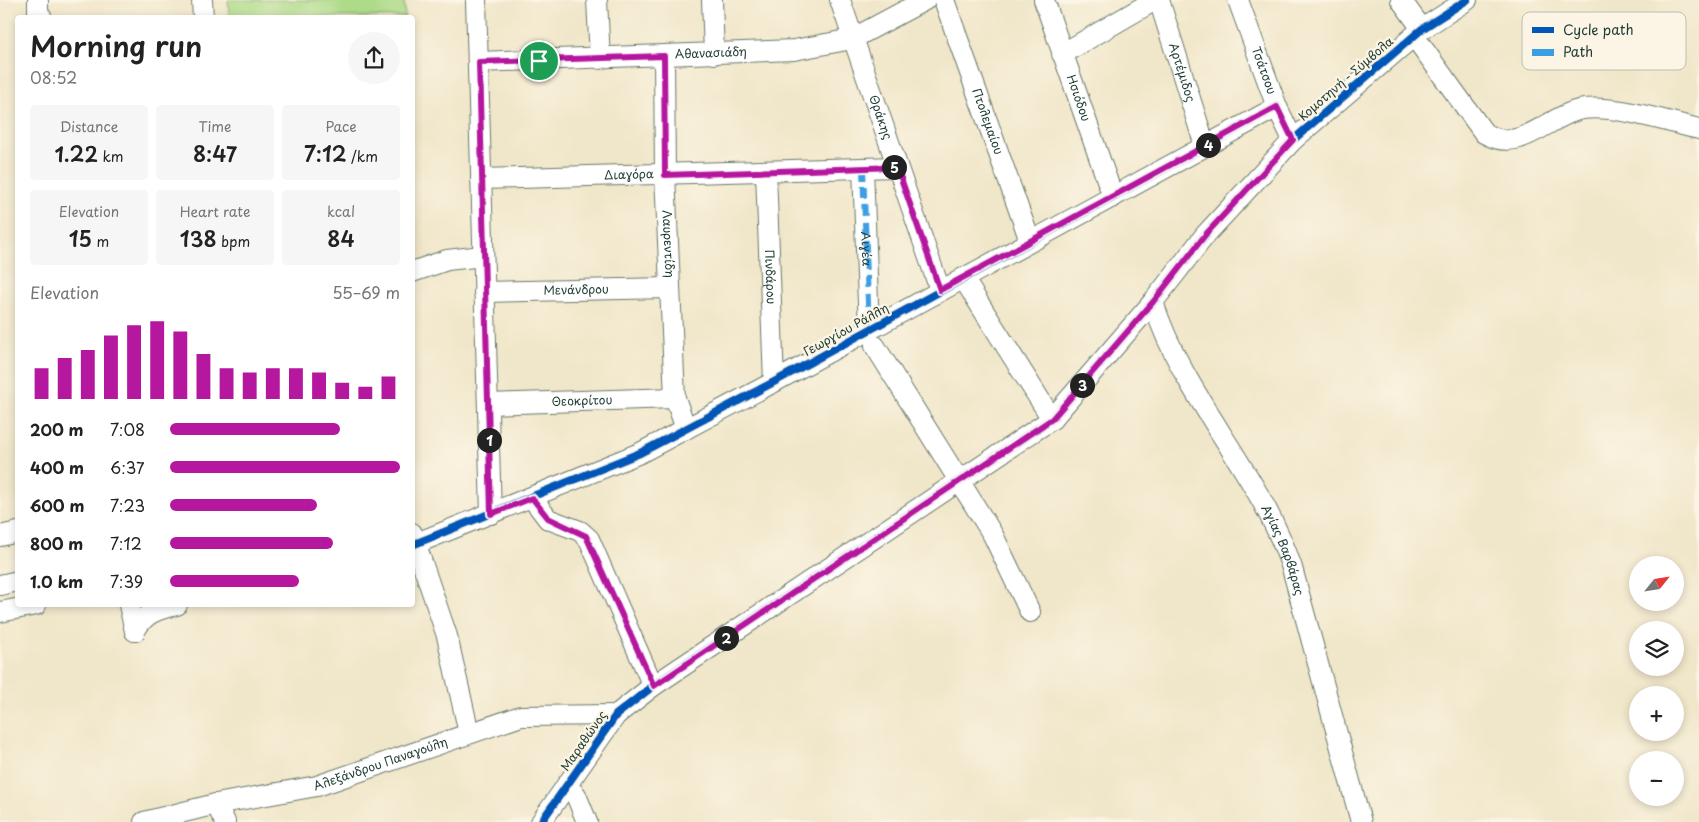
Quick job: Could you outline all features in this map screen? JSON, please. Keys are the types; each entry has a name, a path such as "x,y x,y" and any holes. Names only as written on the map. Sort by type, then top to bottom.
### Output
{"street":[{"path":"38,0 38,12 40,15"},
{"path":"202,0 203,15"},
{"path":"476,0 491,514"},
{"path":"597,0 600,59"},
{"path":"712,0 714,54"},
{"name":"Θράκης","path":"840,0 940,290"},
{"name":"Αθανασιάδη","path":"479,62 600,59 794,50 852,39 925,0"},
{"name":"Πτολεμαίου","path":"944,0 1030,242"},
{"name":"Ησιόδου","path":"1044,0 1113,197"},
{"path":"1062,54 1155,0"},
{"name":"Αρτέμιδος","path":"1159,0 1205,146"},
{"name":"Τσάτσου","path":"1238,0 1277,107 1293,140"},
{"path":"1401,0 1418,33 1484,133 1497,140 1518,139 1566,114 1587,108 1612,110 1699,129"},
{"name":"Κομοτηνή - Σύμβολα","path":"1153,302 1206,234 1293,140 1418,33 1467,0"},
{"name":"Λαυρεντίδη","path":"664,56 665,175 675,398 686,429"},
{"name":"Γεωργίου Ράλλη","path":"415,540 491,514 640,453 774,382 872,338 940,290 1277,107"},
{"name":"Διαγόρα","path":"481,179 897,167"},
{"name":"Αιγέα","path":"863,168 872,338"},
{"name":"Πινδάρου","path":"766,172 774,382"},
{"path":"415,271 447,260 482,256"},
{"path":"963,278 1052,419"},
{"name":"Μενάνδρου","path":"484,292 670,288"},
{"name":"Μαραθώνος","path":"541,822 616,715 654,686 1052,419 1153,302"},
{"name":"Αγίας Βαρβάρας","path":"1153,302 1174,357 1266,506 1282,537 1361,822"},
{"path":"872,338 993,536 1030,612"},
{"name":"Θεοκρίτου","path":"488,404 675,398"},
{"path":"532,498 548,518 580,531 589,538 654,686"},
{"path":"0,536 15,533"},
{"path":"415,543 447,636 469,733"},
{"path":"0,585 15,582"},
{"path":"0,612 26,607"},
{"path":"129,607 135,631 142,619 162,607"},
{"name":"Αλεξάνδρου Παναγούλη","path":"144,822 216,804 317,786 521,716 616,715"},
{"path":"566,786 576,796 587,822"},
{"path":"216,804 225,822"}],"green space":[{"path":"228,0 404,0 405,15 229,15"}],"marked path":[{"path":"863,168 869,330"}],"cycle path":[{"path":"541,822 616,715 653,686 1052,419 1153,302 1206,234 1293,140 1422,29 1467,0"},
{"path":"415,544 640,453 774,382 1277,107"}],"route":[{"path":"664,56 665,175 897,167 940,290 1277,107 1293,140 1206,234 1174,272 1153,302 1052,419 654,686 589,538 580,531 548,518 532,498 491,514 482,256 479,62 539,61 664,56"}]}
